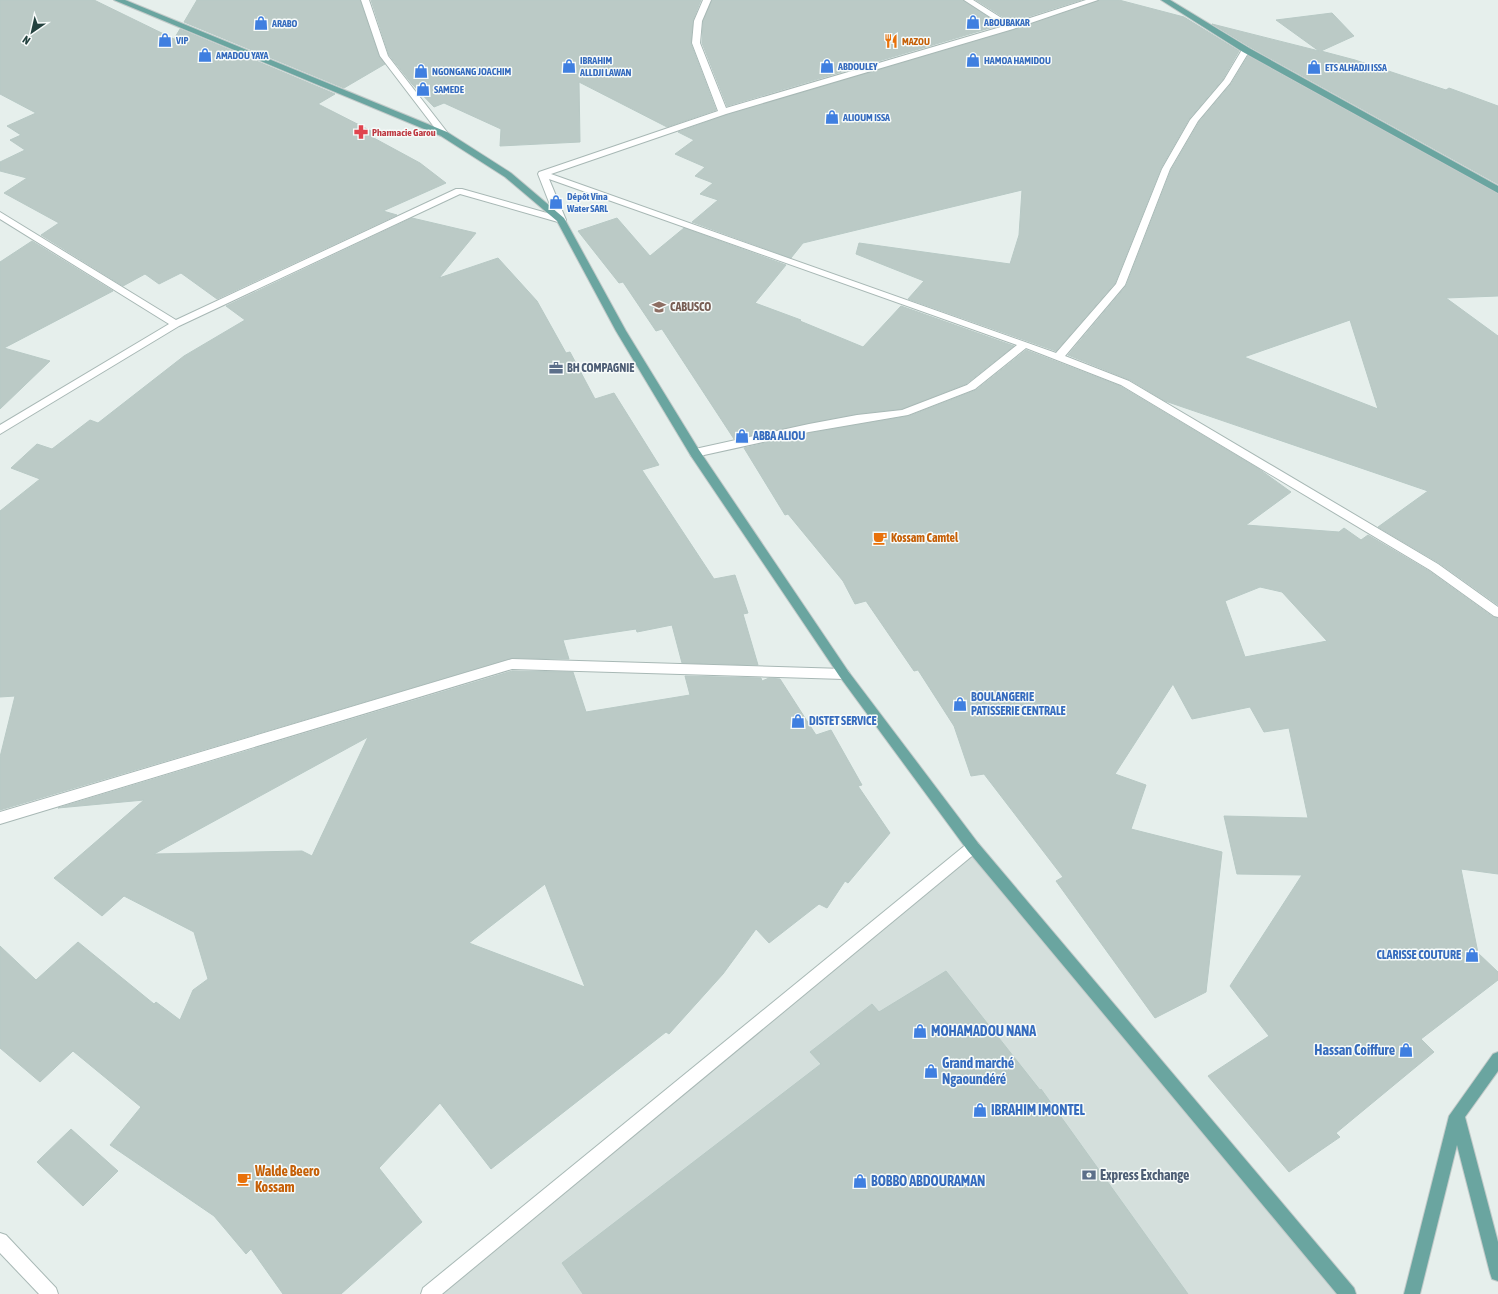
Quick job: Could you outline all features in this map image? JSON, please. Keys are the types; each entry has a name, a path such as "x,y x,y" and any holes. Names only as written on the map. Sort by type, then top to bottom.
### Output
{"main road":[{"path":"1165,0 1246,50 1498,190"},
{"path":"120,1 350,94 444,134 508,175 561,220 621,331 694,454 844,674 973,847 1348,1294"},
{"path":"1412,1294 1457,1116 1498,1059"},
{"path":"1457,1116 1498,1273"}],"street":[{"path":"365,0 384,56 444,134"},
{"path":"707,0 698,21 696,43 723,112"},
{"path":"968,0 1010,27"},
{"path":"542,174 723,112 1010,27 1094,0"},
{"path":"1058,357 1120,285 1166,169 1194,120 1227,81 1246,50"},
{"path":"542,174 561,220"},
{"path":"542,174 1025,344 1125,383 1434,567 1498,613"},
{"path":"0,430 176,324 459,191 561,220"},
{"path":"0,215 176,324"},
{"path":"694,454 809,428 857,419 904,413 971,387 1025,344"},
{"path":"0,818 512,664 844,674"},
{"path":"429,1294 973,847"},
{"path":"0,1241 50,1294"}],"shaded area":[{"name":"Grand marché Ngaoundéré","path":"973,847 1349,1294 429,1294"}],"building":[{"path":"0,0 94,0 174,39 180,29 335,94 318,104 377,134 372,137 420,163 446,183 383,211 397,215 217,299 181,273 159,284 145,274 123,286 41,235 59,223 4,193 27,178 0,171 0,162 25,150 10,140 21,135 7,126 36,113 0,94"},
{"path":"197,0 360,0 379,56 385,64 344,88 184,22"},
{"path":"371,0 701,0 693,20 691,44 716,110 667,127 579,82 580,142 500,146 501,129 444,103 434,107 412,84 389,55"},
{"path":"712,0 963,0 1000,25 727,106 702,43 703,21"},
{"path":"976,0 1081,0 1011,22"},
{"path":"1099,0 1119,0 1184,17 1239,51 1223,79 1189,119 1161,168 1115,283 1056,351 908,299 924,281 856,254 859,243 1010,264 1019,235 1022,190 803,243 791,258 692,222 718,200 700,194 713,183 695,176 705,167 675,154 694,140 678,132 726,115 1013,30"},
{"path":"1332,13 1354,36 1321,51 1355,60 1446,90 1449,88 1498,106 1498,184 1250,47 1212,24 1319,51 1276,20"},
{"path":"1248,56 1498,194 1498,296 1446,298 1498,336 1498,605 1439,563 1378,527 1428,491 1165,401 1130,380 1068,355 1126,286 1171,170 1199,122 1231,84","holes":["1350,320 1378,409 1244,357"]},
{"path":"412,218 476,233 439,278 498,258 537,301 566,353 570,352 595,399 614,393 659,465 642,470 714,579 735,575 748,613 743,614 758,665 682,663 672,625 637,632 636,629 563,640 569,659 512,658 0,810 0,757 15,696 0,697 0,511 40,479 11,468 37,444 52,449 90,420 98,423 184,356 245,320 226,306"},
{"path":"617,218 650,256 684,228 786,265 755,303 801,320 800,321 863,347 901,306 1014,346 966,384 902,409 857,414 734,439 662,329 656,331 623,282 619,283 578,231"},
{"path":"32,241 113,291 4,348 50,361 0,409 0,262"},
{"path":"1026,350 1120,386 1259,469 1291,492 1246,525 1339,532 1344,528 1361,540 1368,535 1429,571 1493,617 1498,618 1498,874 1461,869 1478,953 1498,972 1498,980 1421,1039 1434,1052 1336,1133 1340,1137 1289,1172 1208,1076 1269,1036 1230,986 1302,875 1237,874 1224,816 1308,818 1289,728 1264,732 1250,707 1192,719 1173,684 1115,774 1146,785 1131,829 1222,852 1206,992 1155,1018 1056,881 1063,877 984,774 971,776 954,726 918,670 914,671 866,601 855,604 843,581 788,514 785,515 744,448 809,433 909,416 976,390","holes":["1260,587 1282,592 1327,641 1245,657 1225,601"]},
{"path":"512,671 573,672 586,712 690,695 685,676 761,678 762,681 769,678 780,679 816,735 831,730 862,785 858,786 890,833 848,883 845,881 827,908 819,904 769,943 756,929 723,974 669,1034 666,1032 491,1169 440,1103 379,1168 422,1222 341,1294 283,1294 251,1249 246,1254 214,1216 110,1145 141,1107 73,1051 40,1082 0,1048 0,946 36,980 78,942 154,1004 156,1002 180,1020 193,990 208,979 194,932 124,896 102,916 54,878 144,800 58,808","holes":["368,737 312,856 302,851 154,854","545,884 585,987 469,943"]},
{"path":"946,971 1040,1090 1041,1089 1188,1294 583,1294 562,1263 821,1064 810,1052 872,1004 879,1012"},
{"path":"71,1129 118,1171 83,1206 37,1162"}],"place":[{"name":"ABOUBAKAR","path":"973,22"},
{"name":"ARABO","path":"261,23"},
{"name":"VIP","path":"165,40"},
{"name":"MAZOU","path":"891,41"},
{"name":"AMADOU YAYA","path":"205,55"},
{"name":"HAMOA HAMIDOU","path":"973,60"},
{"name":"IBRAHIM ALLDJI LAWAN","path":"569,66"},
{"name":"ABDOULEY","path":"827,66"},
{"name":"ETS ALHADJI ISSA","path":"1314,67"},
{"name":"NGONGANG JOACHIM","path":"421,71"},
{"name":"SAMEDE","path":"423,89"},
{"name":"ALIOUM ISSA","path":"832,117"},
{"name":"Pharmacie Garou","path":"361,132"},
{"name":"Dépôt Vina Water SARL","path":"556,202"},
{"name":"CABUSCO","path":"659,307"},
{"name":"BH COMPAGNIE","path":"556,368"},
{"name":"ABBA ALIOU","path":"742,436"},
{"name":"Kossam Camtel","path":"880,538"},
{"name":"BOULANGERIE PATISSERIE CENTRALE","path":"960,704"},
{"name":"DISTET SERVICE","path":"798,721"},
{"name":"CLARISSE COUTURE","path":"1472,955"},
{"name":"MOHAMADOU NANA","path":"920,1031"},
{"name":"Hassan Coiffure","path":"1406,1050"},
{"name":"Grand marché Ngaoundéré","path":"931,1071"},
{"name":"IBRAHIM IMONTEL","path":"980,1110"},
{"name":"Express Exchange","path":"1089,1175"},
{"name":"Walde Beero Kossam","path":"244,1179"},
{"name":"BOBBO ABDOURAMAN","path":"860,1181"}]}
